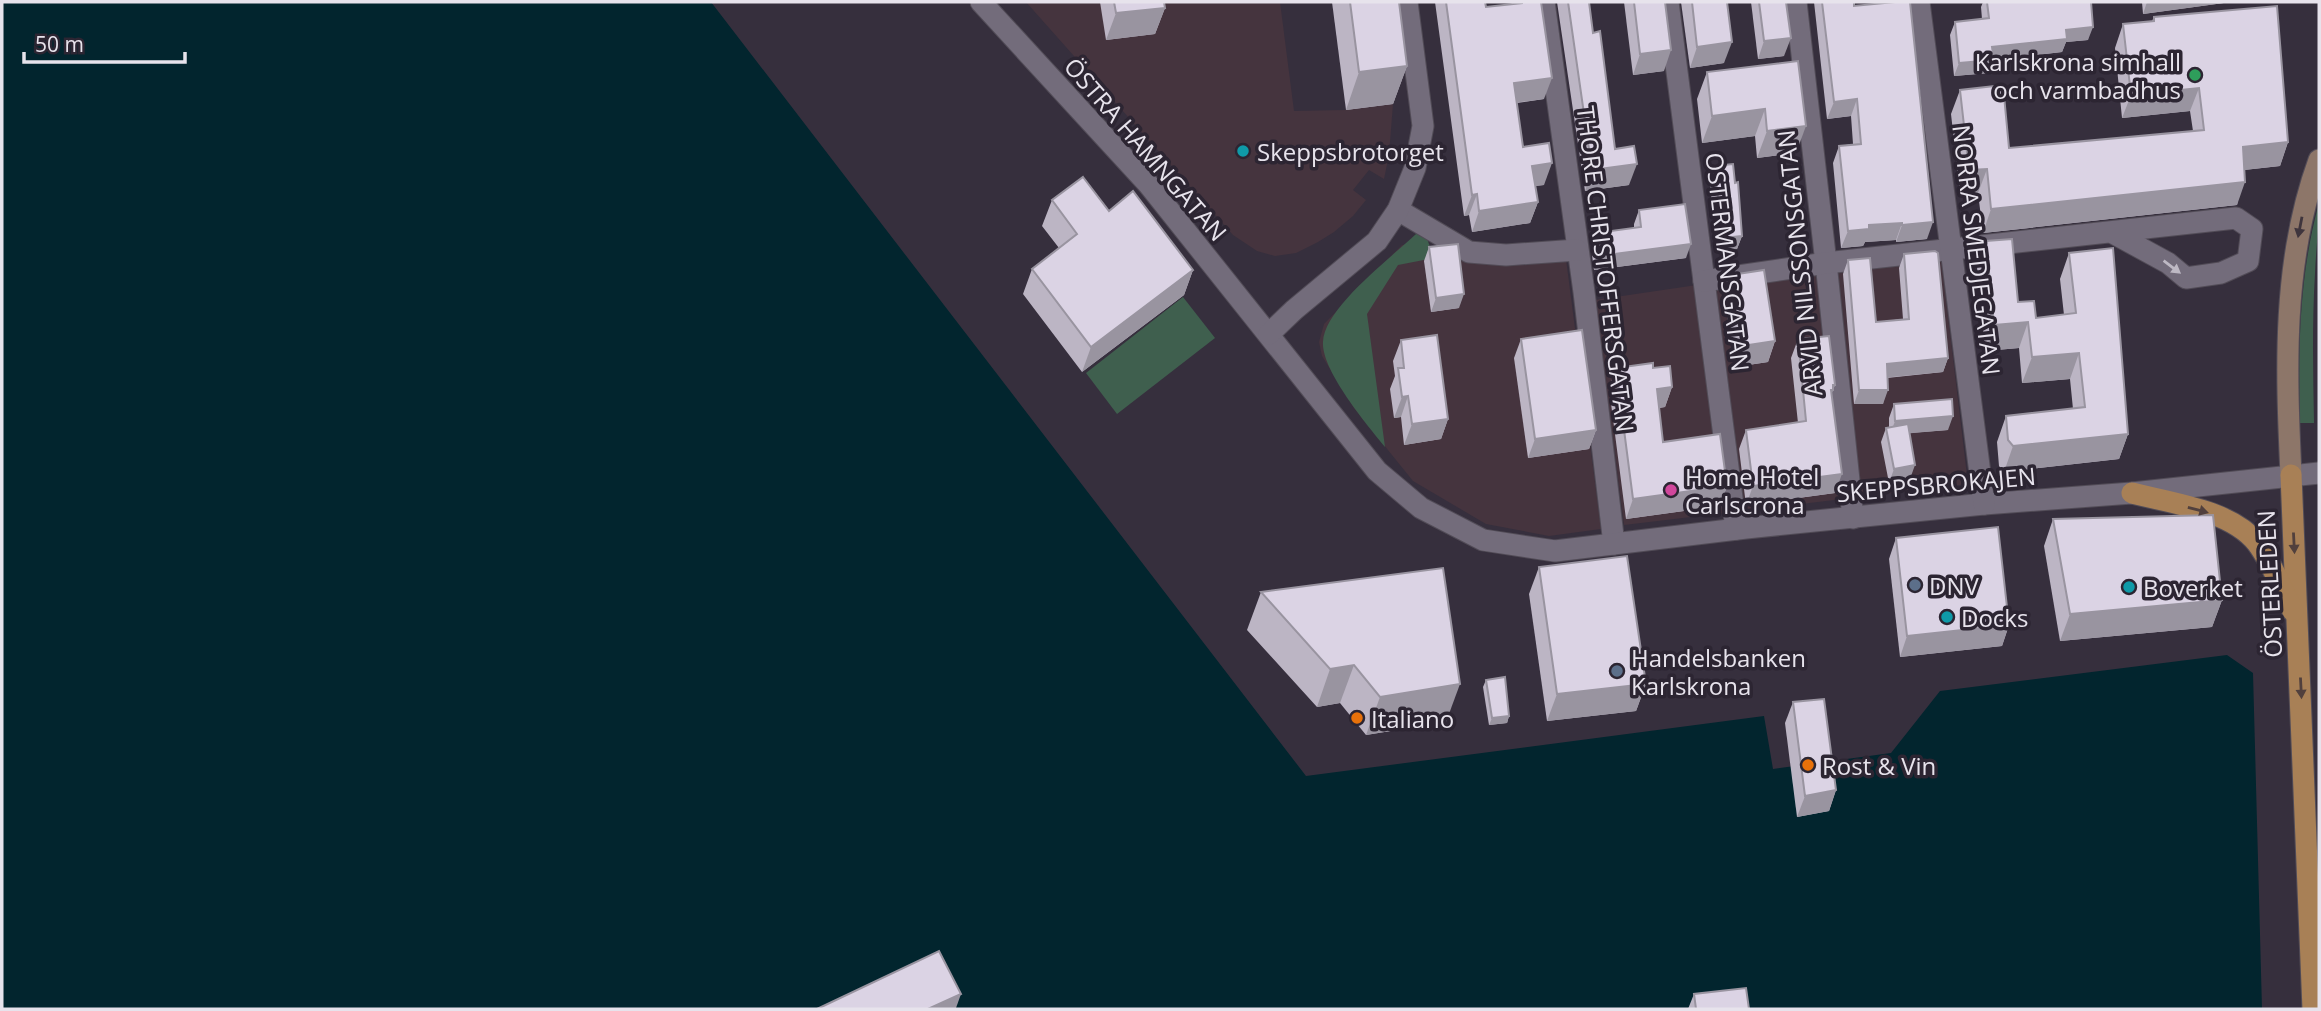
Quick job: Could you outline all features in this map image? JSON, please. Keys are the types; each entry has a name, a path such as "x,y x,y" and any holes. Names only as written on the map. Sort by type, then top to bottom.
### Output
{"main road":[{"name":"ÖSTERLEDEN","path":"2313,1009 2287,350 2295,250 2319,160"},
{"path":"2132,493 2212,514 2241,527 2257,543 2298,619"}],"street":[{"name":"ÖSTRA HAMNGATAN","path":"981,2 1149,185 1269,334"},
{"path":"1269,334 1377,241 1398,210 1415,168 1423,126 1407,2"},
{"name":"THORE CHRISTOFFERSGATAN","path":"1544,2 1584,292 1614,544"},
{"name":"OSTERMANSGATAN","path":"1668,2 1736,529"},
{"name":"ARVID NILSSONSGATAN","path":"1796,2 1853,518"},
{"name":"NORRA SMEDJEGATAN","path":"1919,2 1984,505"},
{"path":"1398,210 1469,252 1506,255 1577,250"},
{"path":"1704,281 1826,264 2236,218 2252,229 2248,261 2221,273 2186,278 2168,263 2113,233"},
{"name":"SKEPPSBROKAJEN","path":"1269,334 1377,471 1421,508 1483,540 1555,551 1736,529 2319,473"}],"shaded area":[{"path":"1026,2 1280,2 1294,111 1345,110 1393,104 1389,155 1384,179 1369,170 1353,190 1366,200 1353,216 1318,242 1296,253 1275,256 1257,251 1233,235"},
{"path":"1416,242 1483,264 1566,259 1601,529 1549,536 1486,524 1413,481 1354,408 1322,356 1319,342 1324,324 1402,245"},
{"path":"1940,249 1968,484 1624,525 1595,300"}],"green space":[{"path":"2319,203 2313,310 2314,423 2300,423 2301,312 2307,257"},
{"path":"1425,233 1434,258 1398,265 1367,314 1385,447 1337,382 1324,354 1323,342 1334,314 1360,284 1416,234"},
{"path":"1183,297 1215,338 1117,414 1086,373"}],"water":[{"path":"2,2 711,2 1306,776 1764,716 1773,769 1891,753 1940,691 2227,655 2253,673 2262,1009 2,1009"}],"building":[{"path":"1114,2 1164,2 1165,8 1116,13"},
{"path":"1350,2 1399,2 1407,66 1359,72"},
{"path":"1446,2 1485,2 1486,7 1541,2 1552,78 1514,83 1523,147 1549,143 1552,163 1532,166 1538,202 1479,211 1477,194 1472,195"},
{"path":"1568,2 1589,2 1593,33 1600,31 1615,149 1634,146 1637,164 1592,170"},
{"path":"1634,2 1665,2 1671,50 1640,54"},
{"path":"1692,2 1727,2 1732,42 1697,47"},
{"path":"1759,2 1786,2 1791,38 1764,41"},
{"path":"1822,2 1854,2 1854,6 1910,2 1933,222 1869,225 1869,229 1848,231 1839,146 1861,144 1857,99 1834,102"},
{"path":"1987,2 2091,2 2093,27 2066,30 2067,39 1992,47 1994,60 1959,63 1955,22 1989,18"},
{"path":"2277,6 2288,142 2243,147 2245,182 1991,209 1987,169 1969,170 1960,90 2003,85 2009,148 2204,130 2199,88 2131,95 2123,24 2154,21 2154,17"},
{"path":"1798,61 1806,126 1767,131 1765,109 1712,116 1707,72"},
{"path":"1733,164 1735,183 1738,182 1742,236 1723,238 1714,166"},
{"path":"1083,177 1109,211 1133,191 1193,270 1091,347 1032,269 1077,234 1052,200"},
{"path":"1685,204 1691,244 1599,256 1596,233 1641,227 1639,210"},
{"path":"2012,239 2018,302 2034,301 2036,318 2076,313 2069,253 2113,248 2128,434 2013,446 2008,440 2006,416 2085,407 2079,353 2032,357 2028,322 1994,325 1986,241"},
{"path":"1458,244 1464,294 1436,298 1429,247"},
{"path":"1938,253 1948,358 1887,364 1888,390 1859,390 1848,260 1870,258 1876,322 1909,319 1904,254"},
{"path":"1764,270 1775,341 1742,346 1731,275"},
{"path":"1582,330 1596,430 1535,439 1521,339"},
{"path":"1437,335 1448,419 1412,424 1408,396 1402,397 1398,368 1404,368 1401,340"},
{"path":"1829,336 1835,385 1831,390 1842,474 1753,486 1746,430 1806,421 1798,339"},
{"path":"1653,363 1653,368 1670,366 1672,387 1657,389 1663,442 1720,434 1727,486 1633,499 1616,368"},
{"path":"1952,399 1953,416 1895,421 1894,404"},
{"path":"1908,424 1915,465 1894,469 1886,428"},
{"name":"Boverket","path":"2213,515 2222,600 2070,614 2053,519"},
{"name":"Docks","path":"1998,527 2009,625 1907,636 1896,538"},
{"path":"1627,556 1646,684 1557,694 1539,567"},
{"path":"1443,568 1460,684 1380,697 1354,665 1330,669 1261,592"},
{"path":"1505,677 1509,716 1492,718 1486,680"},
{"path":"1824,699 1836,790 1805,796 1793,702"},
{"path":"939,951 961,994 928,1009 817,1009"},
{"path":"1746,988 1749,1009 1696,1009 1694,994"}],"place":[{"name":"Karlskrona simhall och varmbadhus","path":"2195,75"},
{"name":"Skeppsbrotorget","path":"1243,151"},
{"name":"Home Hotel Carlscrona","path":"1671,490"},
{"name":"DNV","path":"1915,585"},
{"name":"Boverket","path":"2129,587"},
{"name":"Docks","path":"1947,617"},
{"name":"Handelsbanken Karlskrona","path":"1617,671"},
{"name":"Italiano","path":"1357,718"},
{"name":"Rost & Vin","path":"1808,765"}]}
